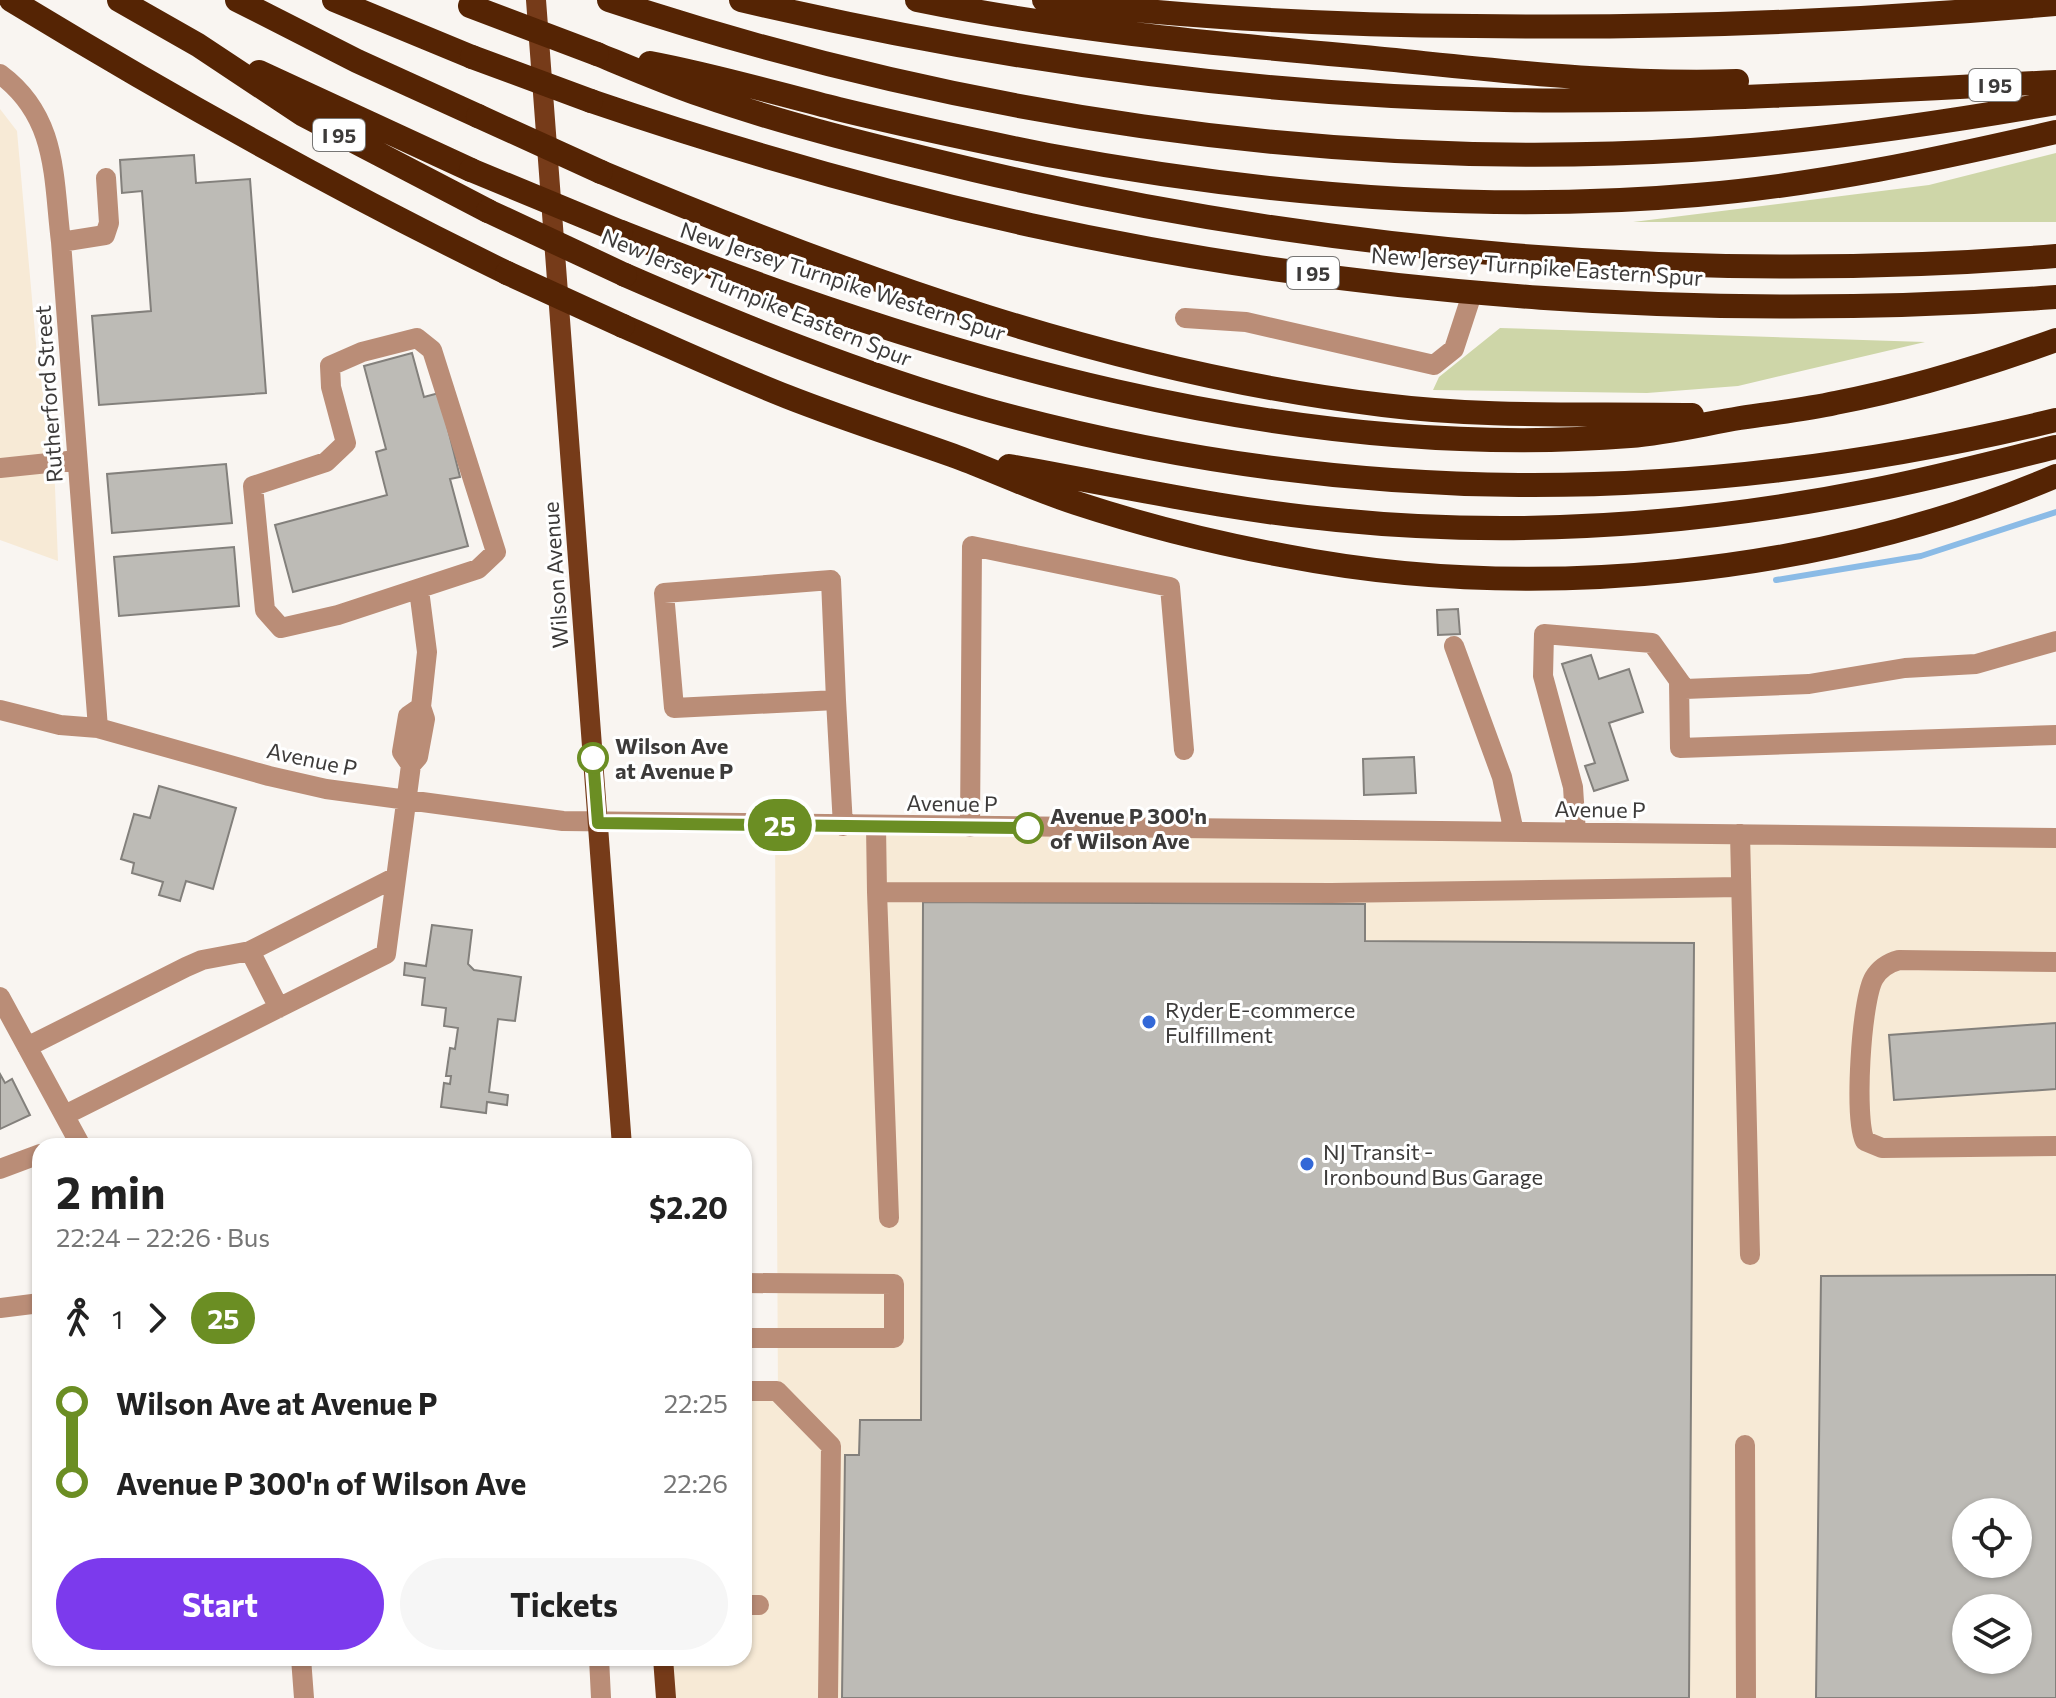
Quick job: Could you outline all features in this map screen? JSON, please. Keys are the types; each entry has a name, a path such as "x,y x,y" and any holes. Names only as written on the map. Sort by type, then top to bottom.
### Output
{"highway":[{"path":"11,0 316,176 507,273 623,326 785,395 1075,503 1284,556 1372,569 1475,576 1571,577 1662,572 1748,562 1835,545 1920,523 2056,476"},
{"name":"I 95","path":"119,0 198,45"},
{"name":"New Jersey Turnpike Western Spur","path":"237,0 357,61 601,172 788,247 920,294 1088,345 1217,377 1329,398 1428,410 1537,416 1633,414 1746,417"},
{"name":"New Jersey Turnpike Eastern Spur","path":"334,0 472,57 591,101 786,163 1027,224 1125,244 1256,265 1473,291 1615,301 1781,306 1906,305 2056,297"},
{"name":"I 95","path":"609,0 764,46 982,99 1158,129 1333,147 1509,154 1689,150 1891,130 2056,103"},
{"path":"741,0 1014,55 1163,76 1279,87 1428,97 1562,100 1804,86"},
{"path":"917,0 1123,33 1521,74 1804,86"},
{"path":"1044,0 1183,14 1324,23 1589,27 1824,21 2056,4"},
{"name":"I 95","path":"462,3 597,54 704,73 884,119 1062,157 1214,182 1400,200 1519,204 1698,195 1871,171 2056,132"},
{"name":"New Jersey Turnpike Western Spur","path":"198,45 471,170 621,232 786,294 954,348 1128,393 1253,417 1381,433 1471,438 1633,436 1823,406 1881,393 2056,340"},
{"name":"New Jersey Turnpike Eastern Spur","path":"198,45 302,114 381,158 625,275 828,358 983,408 1071,431 1199,457 1376,480 1466,486 1556,487 1738,475 1887,455 2056,420"},
{"name":"New Jersey Turnpike Eastern Spur","path":"597,54 712,98 898,152 1071,192 1303,232 1465,251 1644,263 1821,266 1955,263 2056,256"},
{"name":"I 95","path":"1804,86 1827,77 1935,88 2056,82"},
{"path":"955,457 1289,515 1396,525 1504,528 1643,523 1767,508 1874,490 2056,447"}],"main road":[{"name":"Wilson Avenue","path":"536,0 621,1138"},
{"path":"664,1666 666,1698"}],"street":[{"name":"Rutherford Street","path":"0,74 15,85 35,109 46,134 61,242 98,728"},
{"path":"61,242 105,235 109,223 106,178"},
{"path":"1185,318 1246,322 1434,365 1454,349 1473,291"},
{"path":"417,338 432,350 496,552 478,569 419,590 338,615 281,628 265,610 253,486 326,462 346,443 331,387 330,366 362,352 417,338"},
{"path":"0,468 77,460"},
{"path":"970,827 972,546 1170,587 1184,750"},
{"path":"836,700 674,708 664,593 831,580 843,826"},
{"path":"65,1115 386,954 411,765 402,752 404,733 408,716 421,707 427,652 419,590"},
{"path":"1576,833 1573,787 1543,676 1544,634 1652,643 1685,689 1809,684 1905,668 1976,664 2056,641"},
{"path":"1454,646 1502,777 1514,832"},
{"path":"1679,681 1680,748 2056,735"},
{"name":"Avenue P","path":"0,710 60,725 98,728 326,789 561,821 2056,838"},
{"path":"876,826 889,1218"},
{"path":"1740,834 1750,1255"},
{"path":"27,1047 186,967 202,960 250,951 396,877"},
{"path":"877,892 1331,893 1741,887"},
{"path":"250,951 279,1008"},
{"path":"2056,962 1899,960 1882,968 1873,979 1863,1021 1860,1123 1865,1141 1882,1148 2056,1146"},
{"path":"0,997 65,1115 72,1138"},
{"path":"0,1169 32,1157"},
{"path":"752,1283 894,1284 894,1338 752,1338"},
{"path":"0,1308 32,1304"},
{"path":"752,1391 777,1391 831,1446 828,1698"},
{"path":"1745,1445 1746,1698"},
{"path":"302,1666 304,1698"},
{"path":"599,1666 601,1698"}],"shaded area":[{"path":"0,109 17,131 37,355 54,463 58,561 0,540"},
{"path":"775,825 2056,835 2056,1698 674,1698 670,1666 752,1666 752,1398 778,1397"}],"green space":[{"path":"2056,153 2056,222 1633,222 1929,185"},
{"path":"1500,328 1925,342 1738,386 1647,393 1433,390 1439,377"}],"building":[{"path":"194,155 196,183 250,179 266,393 99,405 92,316 151,311 142,191 122,193 120,160"},
{"path":"412,353 424,397 439,393 460,477 450,479 468,546 293,592 275,525 387,495 376,452 386,449 364,366"},
{"path":"226,464 232,523 112,533 107,474"},
{"path":"234,547 239,606 119,616 114,557"},
{"path":"1458,609 1460,634 1438,635 1437,610"},
{"path":"1591,655 1599,679 1629,669 1643,712 1609,723 1628,780 1594,791 1585,766 1595,763 1562,664"},
{"path":"1414,757 1416,793 1364,795 1363,759"},
{"path":"159,786 236,808 213,889 186,881 180,901 159,895 163,882 132,873 134,863 121,859 134,814 150,818"},
{"name":"NJ Transit - Ironbound Bus Garage","path":"923,902 1365,904 1365,941 1694,943 1689,1698 842,1698 845,1455 859,1455 860,1420 921,1420"},
{"path":"432,925 472,930 468,964 474,970 521,977 515,1021 498,1019 489,1092 508,1095 507,1105 487,1102 486,1113 441,1107 444,1083 450,1084 451,1076 446,1076 450,1048 455,1049 458,1028 444,1026 446,1008 422,1005 425,978 404,975 405,963 426,966"},
{"path":"2056,1023 2056,1089 1894,1100 1889,1035"},
{"path":"0,1074 5,1083 12,1079 30,1115 0,1129"},
{"path":"2056,1275 2056,1698 1816,1698 1821,1276"}],"waterway":[{"path":"1776,580 1921,556 2056,512"}],"bus line":[{"name":"25","path":"593,758 598,823 1028,828"}],"place":[{"name":"Wilson Ave at Avenue P","path":"593,758"},
{"name":"Avenue P 300'n of Wilson Ave","path":"1028,828"},
{"name":"Ryder E-commerce Fulfillment","path":"1149,1022"},
{"name":"NJ Transit - Ironbound Bus Garage","path":"1307,1164"}]}
